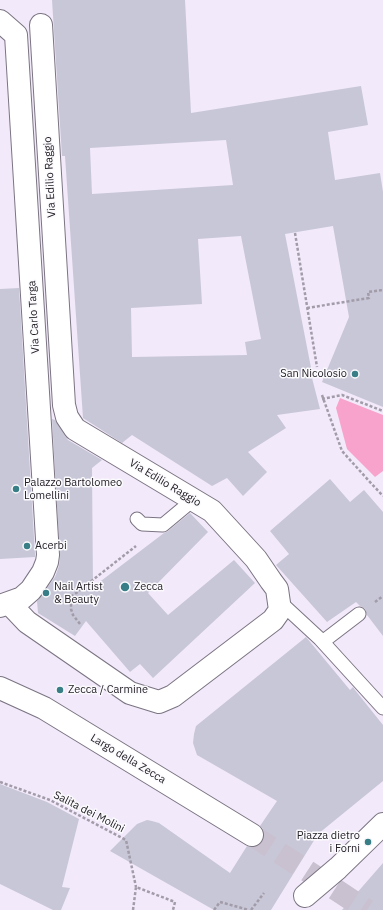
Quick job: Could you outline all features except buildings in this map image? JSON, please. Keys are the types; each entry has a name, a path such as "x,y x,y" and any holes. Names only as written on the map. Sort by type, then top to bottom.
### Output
{"street":[{"name":"Via Carlo Targa","path":"0,21 16,34 48,555 43,572 31,590 22,598 5,604"},
{"name":"Via Edilio Raggio","path":"41,25 64,405 67,417 75,429 212,511 256,559 277,589 280,602"},
{"path":"5,604 27,622 130,693 159,702 174,696 273,620 280,610 280,602"},
{"name":"Largo della Zecca","path":"0,688 44,708 252,835"},
{"path":"305,896 338,868 383,824"}],"lane":[{"path":"137,519 142,524 163,525 194,500"},
{"path":"280,602 320,639 383,708"},
{"path":"320,639 325,640 331,637 359,614"}],"path":[{"path":"295,233 317,367"},
{"path":"307,308 369,298 368,292 383,290"},
{"path":"322,395 322,399 342,451 369,482 383,495"},
{"path":"322,399 342,395 383,411"},
{"path":"82,626 71,608 71,597 163,525"},
{"name":"Salita dei Molini","path":"0,782 50,800 126,840 136,886 133,910"},
{"path":"136,886 175,902 173,910"},
{"path":"214,910 220,902 250,910 264,893"}],"shaded area":[{"path":"340,398 383,415 383,471 375,477 347,449 336,408"}],"tunnel":[{"path":"252,835 367,910"}],"place":[{"name":"San Nicolosio","path":"355,374"},
{"name":"Palazzo Bartolomeo Lomellini","path":"16,489"},
{"name":"Acerbi","path":"27,546"},
{"name":"Zecca","path":"125,587"},
{"name":"Nail Artist & Beauty","path":"46,593"},
{"name":"Zecca / Carmine","path":"60,690"},
{"name":"Piazza dietro i Forni","path":"368,842"}]}
